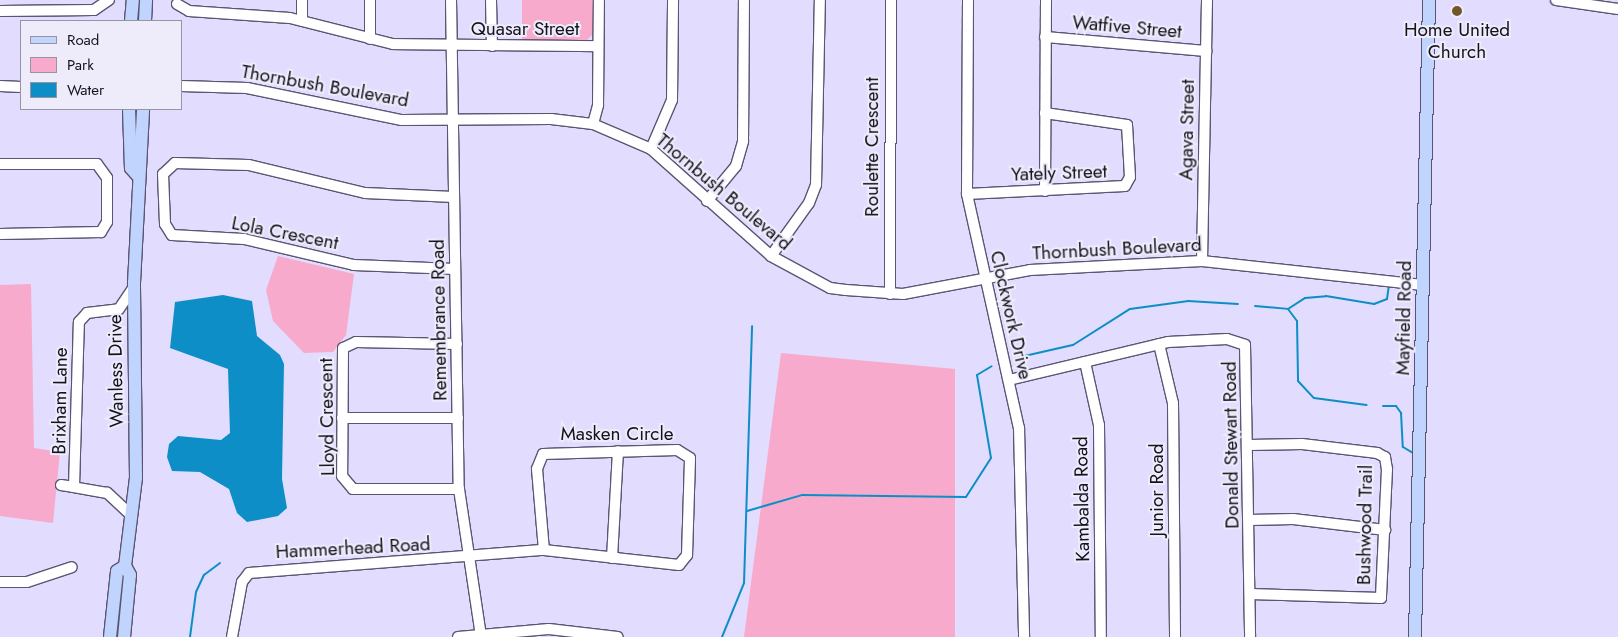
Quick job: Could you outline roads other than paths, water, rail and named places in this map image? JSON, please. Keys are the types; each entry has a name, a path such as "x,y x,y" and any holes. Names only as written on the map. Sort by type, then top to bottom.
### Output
{"main road":[{"path":"132,20 133,0"},
{"path":"145,20 146,0"},
{"name":"Mayfield Road","path":"1415,637 1429,0"},
{"name":"Wanless Drive","path":"129,110 131,168 137,176"},
{"name":"Wanless Drive","path":"124,637 130,575 125,566 136,478 134,287 137,176 143,164 143,110"},
{"name":"Wanless Drive","path":"110,637 117,571 125,566"}],"street":[{"path":"0,11 94,10 109,0"},
{"path":"302,0 302,21"},
{"path":"370,0 370,38"},
{"name":"Remembrance Road","path":"451,0 459,489 467,558 480,636"},
{"path":"491,0 492,46"},
{"path":"593,124 598,106 599,0"},
{"path":"651,150 666,122 672,100 673,0"},
{"path":"707,201 736,166 743,141 744,0"},
{"path":"771,256 809,203 816,185 820,0"},
{"name":"Roulette Crescent","path":"890,294 891,0"},
{"name":"Clockwork Drive","path":"968,0 967,194 982,277 1009,380 1022,450 1024,637"},
{"path":"1045,191 1046,0"},
{"name":"Agava Street","path":"1202,261 1208,0"},
{"path":"1556,0 1618,9"},
{"name":"Quasar Street","path":"177,4 189,10 264,14 302,21 370,38 452,46 598,46"},
{"name":"Watfive Street","path":"1045,37 1206,52"},
{"path":"0,86 20,86"},
{"name":"Thornbush Boulevard","path":"182,86 247,88 402,120 453,119 593,124 651,150 771,256 830,288 890,294 982,277 1202,261 1424,285"},
{"name":"Yately Street","path":"967,194 1125,186 1130,177 1130,130 1120,121 1045,113"},
{"name":"Lola Crescent","path":"454,197 364,193 248,165 175,163 163,174 165,224 172,235 244,239 354,265 455,269"},
{"path":"0,164 97,164 107,178 107,222 101,232 0,234"},
{"name":"Brixham Lane","path":"74,487 79,322 88,313 120,308 134,287"},
{"name":"Donald Stewart Road","path":"1009,380 1159,344 1227,339 1245,345 1249,445 1250,637"},
{"name":"Lloyd Crescent","path":"456,344 349,344 342,355 342,476 347,486 459,489"},
{"name":"Junior Road","path":"1159,344 1173,412 1175,637"},
{"name":"Kambalda Road","path":"1085,362 1099,425 1101,637"},
{"path":"342,418 458,418"},
{"name":"Bushwood Trail","path":"1249,445 1302,444 1382,455 1387,470 1383,589 1378,600 1250,594"},
{"name":"Masken Circle","path":"467,558 544,550 674,566 687,555 687,454 677,450 552,452 540,457 544,550"},
{"path":"612,558 618,451"},
{"path":"61,485 107,493 131,515"},
{"path":"1250,520 1293,519 1385,530"},
{"name":"Hammerhead Road","path":"232,637 242,582 248,573 343,563 467,558"},
{"path":"0,582 27,582 72,568"},
{"path":"458,637 549,629 618,637"}],"water":[{"path":"223,295 252,301 257,336 280,355 284,364 282,479 287,508 278,516 247,522 237,513 229,489 200,472 172,471 167,457 169,444 178,436 221,440 230,433 228,369 170,348 175,302"}],"waterway":[{"path":"1255,306 1288,309 1305,298 1326,296 1374,304 1387,299 1389,284"},
{"path":"1020,357 1073,345 1130,309 1188,301 1238,304"},
{"path":"1288,309 1297,321 1298,381 1314,398 1367,405"},
{"path":"722,637 744,583 752,326"},
{"path":"747,511 802,495 966,497 991,458 977,375 992,366"},
{"path":"1383,406 1396,406 1401,413 1403,447 1413,453"},
{"path":"190,637 196,592 204,575 220,563"}],"place":[{"name":"Home United Church","path":"1457,11"}]}
